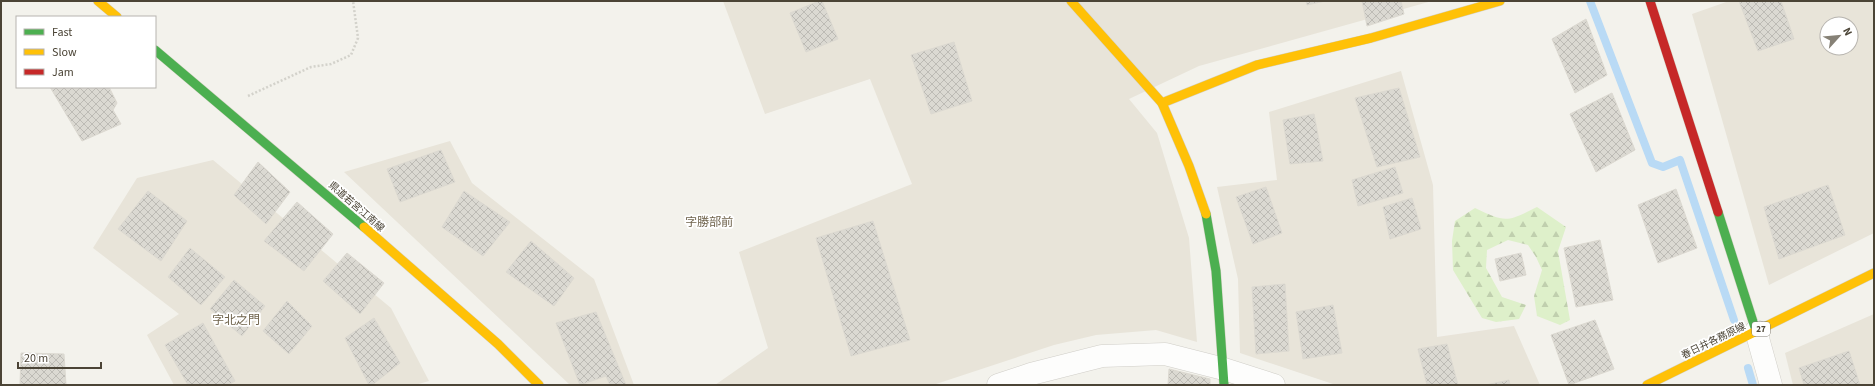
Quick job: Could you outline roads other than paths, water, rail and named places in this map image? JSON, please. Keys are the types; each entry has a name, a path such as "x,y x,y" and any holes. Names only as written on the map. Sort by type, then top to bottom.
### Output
{"street":[{"path":"98,1 115,16"},
{"path":"1071,1 1162,103 1189,166 1206,214 1216,271 1224,377"},
{"path":"1162,103 1257,65 1371,38 1500,1"},
{"path":"1650,1 1756,331 1771,385"},
{"name":"県道若宮江南線","path":"156,51 347,212 498,344 539,385"},
{"name":"春日井各務原線","path":"1647,385 1874,273"},
{"path":"998,385 1031,374 1102,356 1165,354 1224,377 1274,385"}],"waterway":[{"path":"1590,1 1652,163 1663,167 1680,160 1734,320"},
{"path":"1748,368 1753,385"}],"district":[{"name":"字勝部前","path":"709,222"},
{"name":"字北之門","path":"236,320"}]}
